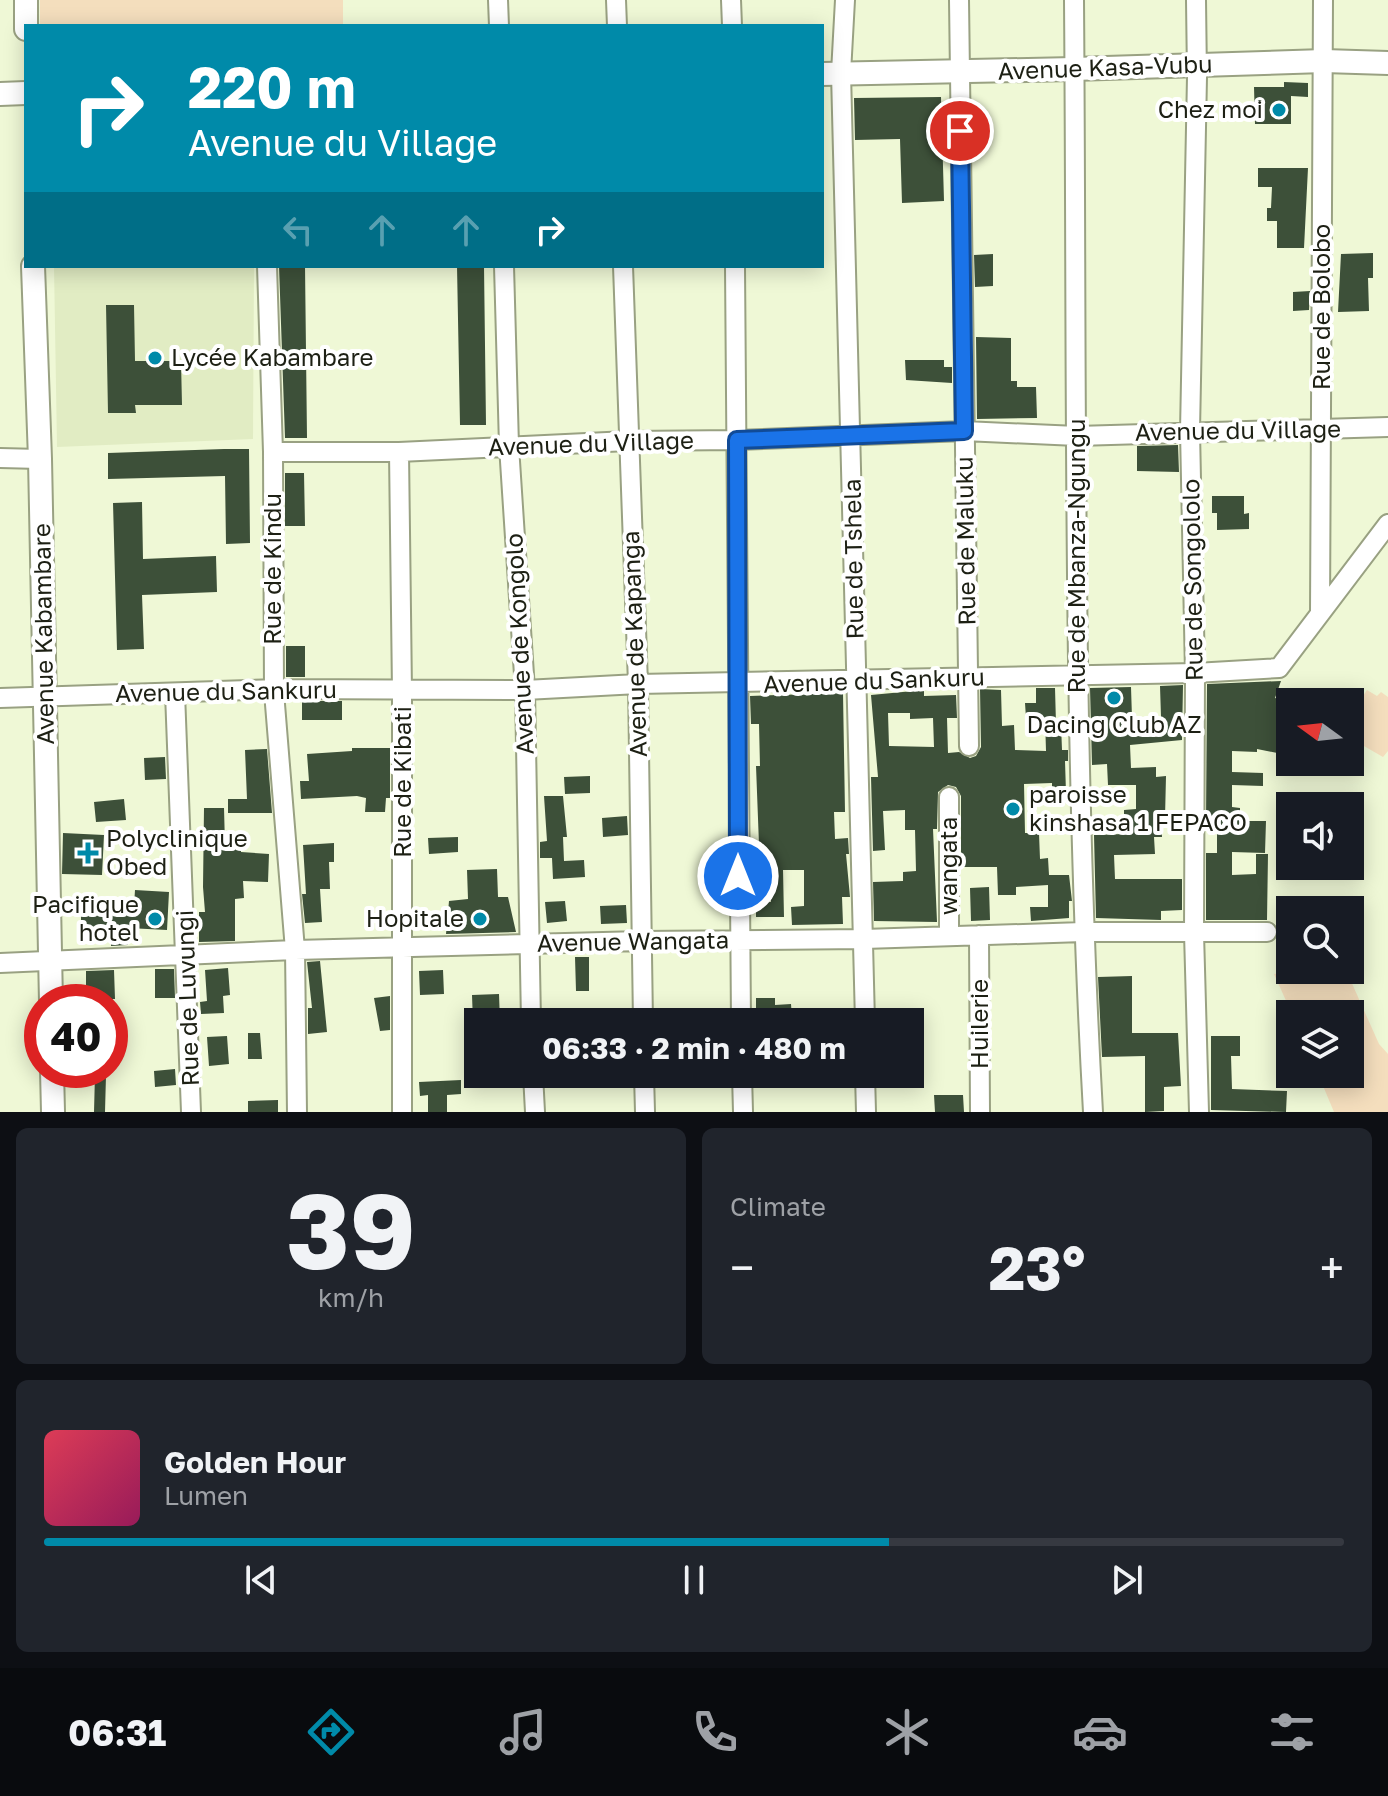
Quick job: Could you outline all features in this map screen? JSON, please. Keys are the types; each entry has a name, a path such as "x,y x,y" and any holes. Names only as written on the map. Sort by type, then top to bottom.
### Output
{"main road":[{"path":"26,0 26,24"},
{"name":"Avenue Kasa-Vubu","path":"832,74 1324,61 1388,63"},
{"path":"0,94 24,93"},
{"name":"Avenue Kabambare","path":"33,268 51,984"},
{"path":"52,1088 53,1112"}],"street":[{"path":"498,0 499,24"},
{"path":"616,0 617,24"},
{"path":"731,0 732,24"},
{"name":"Rue de Tshela","path":"845,0 832,74 852,436 865,1008"},
{"name":"Rue de Maluku","path":"959,0 969,746"},
{"name":"Rue de Mbanza-Ngungu","path":"1074,0 1077,675 1083,932 1093,1112"},
{"name":"Rue de Songololo","path":"1196,0 1190,431 1195,673 1194,933 1199,1112"},
{"name":"Rue de Bolobo","path":"1320,613 1323,0"},
{"name":"Rue de Kindu","path":"267,268 273,452 274,690 295,950 297,1112"},
{"name":"Avenue de Kongolo","path":"504,268 509,446 525,690 530,1008"},
{"name":"Avenue de Kapanga","path":"623,268 638,684 643,1008"},
{"path":"735,268 741,1008"},
{"name":"Avenue du Village","path":"273,452 399,452 628,441 964,431 1077,436 1388,427"},
{"name":"Rue de Kibati","path":"399,452 402,1112"},
{"path":"0,458 40,459"},
{"name":"Avenue du Sankuru","path":"0,698 274,690 525,690 638,684 1195,673 1279,668 1388,524"},
{"name":"Rue de Luvungi","path":"175,693 191,1112"},
{"name":"wangata","path":"949,797 949,936"},
{"name":"Avenue Wangata","path":"0,963 295,950 641,941 864,939 1083,932 1267,932"},
{"name":"Huilerie","path":"979,935 980,1112"},
{"path":"534,1088 535,1112"},
{"path":"644,1088 645,1112"},
{"path":"742,1088 743,1112"},
{"path":"865,1088 866,1112"}],"shaded area":[{"path":"40,0 343,0 343,24 40,24"},
{"name":"Lycée Kabambare","path":"54,268 254,268 253,439 57,447"},
{"path":"1367,690 1377,696 1381,692 1388,697 1388,751 1383,757 1364,746 1364,694"},
{"path":"1278,984 1352,984 1359,1000 1286,1000"},
{"path":"1364,1010 1379,1044 1388,1054 1388,1112 1334,1112 1324,1088 1364,1088"}],"building":[{"path":"1284,82 1308,83 1308,97 1291,96 1291,124 1255,124 1254,87 1284,87"},
{"path":"941,97 944,201 902,203 900,139 855,140 854,98"},
{"path":"1258,168 1308,168 1304,248 1277,248 1277,221 1267,221 1272,187 1258,187"},
{"path":"1373,253 1373,278 1368,278 1369,311 1338,312 1341,254"},
{"path":"993,254 993,286 975,287 974,255"},
{"path":"279,268 305,268 307,438 285,438"},
{"path":"457,268 484,268 486,425 460,425"},
{"path":"1310,291 1309,310 1293,311 1293,292"},
{"path":"106,305 134,305 135,361 181,361 182,405 135,405 136,413 108,413"},
{"path":"976,337 1011,338 1011,381 1017,381 1017,387 1036,387 1037,418 977,419"},
{"path":"905,360 944,360 944,367 952,367 952,383 906,380"},
{"path":"1178,445 1179,472 1137,471 1137,446"},
{"path":"249,449 250,543 226,544 225,476 108,479 108,453"},
{"path":"285,473 304,473 305,526 285,526"},
{"path":"1212,496 1244,496 1244,514 1249,513 1249,529 1217,530 1217,513 1212,513"},
{"path":"142,502 143,559 216,556 217,592 142,595 144,649 117,650 113,503"},
{"path":"286,646 305,646 305,677 286,677"},
{"path":"1281,681 1275,698 1276,753 1257,749 1257,752 1232,751 1232,772 1263,773 1263,786 1232,785 1232,807 1240,808 1240,821 1266,821 1265,853 1232,852 1232,875 1256,874 1256,854 1268,854 1267,920 1206,920 1206,853 1217,853 1217,822 1206,822 1207,684"},
{"path":"1183,685 1182,740 1130,745 1131,768 1156,767 1156,777 1166,776 1162,837 1154,837 1155,854 1114,855 1115,879 1182,879 1182,910 1161,911 1161,920 1096,918 1094,835 1124,834 1124,810 1136,809 1136,785 1108,785 1107,764 1092,765 1090,688 1131,687 1132,718 1161,717 1160,686"},
{"path":"1036,688 1055,688 1056,724 1061,724 1062,750 1068,750 1068,761 1065,761 1066,793 1052,794 1052,783 1024,784 1025,833 1039,833 1040,859 1048,858 1049,875 1069,875 1072,901 1069,901 1069,918 1031,921 1030,907 1048,907 1048,885 1016,887 1016,895 998,895 997,867 961,867 961,796 956,787 948,785 938,792 937,829 933,829 937,922 874,921 873,882 903,881 903,872 916,871 915,830 905,830 905,810 883,811 885,850 873,851 871,777 878,777 871,695 924,690 924,696 956,695 957,718 947,718 948,753 959,752 970,758 976,756 981,747 980,689 1001,690 1002,726 1014,725 1015,750 1046,751 1045,718 1026,718 1025,703 1036,703","holes":["888,713 910,713 910,719 933,718 934,747 889,746"]},
{"path":"843,693 845,812 834,812 835,839 848,838 849,854 846,854 850,897 842,897 843,924 792,925 791,907 804,906 804,870 783,870 784,917 756,917 756,903 771,902 770,870 760,871 756,766 760,766 759,724 751,724 750,696"},
{"path":"302,701 342,701 342,720 302,720"},
{"path":"352,748 390,748 390,798 386,798 385,812 365,812 366,798 357,796 301,799 300,781 309,781 307,754 352,751"},
{"path":"267,749 272,813 228,813 228,799 247,799 245,750"},
{"path":"165,757 166,779 145,780 144,758"},
{"path":"590,776 590,793 565,794 564,777"},
{"path":"544,796 563,796 567,837 563,837 564,861 584,860 585,877 553,879 552,858 540,858 540,842 547,841"},
{"path":"124,799 126,820 96,822 94,802"},
{"path":"204,808 224,808 225,845 241,845 241,852 269,854 268,882 243,881 244,898 235,899 235,941 199,942 199,912 205,912"},
{"path":"627,816 628,835 603,837 602,818"},
{"path":"63,833 104,835 102,875 62,874"},
{"path":"458,837 458,852 429,854 428,838"},
{"path":"334,843 334,862 329,862 330,889 320,889 322,922 305,923 303,845"},
{"name":"Hopitale","path":"497,869 498,897 508,897 516,932 446,934 449,901 468,899 467,870"},
{"path":"989,887 990,920 971,921 970,888"},
{"path":"135,890 169,892 167,930 128,928 128,945 111,946 111,939 81,940 81,902 105,901 105,907 134,906"},
{"path":"565,901 567,921 547,923 545,902"},
{"path":"626,905 627,923 601,924 600,906"},
{"path":"575,957 589,957 589,991 576,991"},
{"path":"320,961 327,1032 308,1034 308,1008 312,1008 307,962"},
{"path":"228,968 230,995 223,996 224,1013 201,1014 200,1002 207,1001 205,970"},
{"path":"155,969 174,969 175,998 155,998"},
{"path":"114,970 114,984 86,984 86,971"},
{"path":"443,970 444,994 420,995 419,971"},
{"path":"1132,976 1132,1033 1178,1033 1181,1086 1164,1087 1164,1111 1145,1112 1145,1056 1102,1057 1098,977"},
{"path":"499,994 500,1008 472,1008 472,995"},
{"path":"390,996 390,1030 380,1031 374,998"},
{"path":"756,998 775,998 775,1005 791,1004 791,1008 756,1008"},
{"path":"248,1033 260,1033 262,1059 248,1059"},
{"path":"227,1036 229,1064 209,1066 207,1037"},
{"path":"1211,1036 1240,1036 1240,1056 1231,1056 1232,1089 1287,1091 1286,1112 1211,1110"},
{"path":"175,1069 176,1085 155,1087 154,1071"},
{"path":"461,1080 461,1094 447,1095 447,1112 428,1112 428,1095 420,1096 419,1082"},
{"path":"95,1088 106,1088 105,1112 94,1112"},
{"path":"934,1095 963,1095 964,1112 935,1112"},
{"path":"278,1100 278,1112 248,1112 248,1101"}],"place":[{"name":"Chez moi","path":"1279,110"},
{"name":"Lycée Kabambare","path":"155,358"},
{"name":"Dacing Club AZ","path":"1114,698"},
{"name":"paroisse kinshasa 1 FEPACO","path":"1013,809"},
{"name":"Polyclinique Obed","path":"88,853"},
{"name":"Pacifique hotel","path":"155,919"},
{"name":"Hopitale","path":"480,919"}],"route":[{"path":"738,876 737,440 964,431 960,131"}]}
